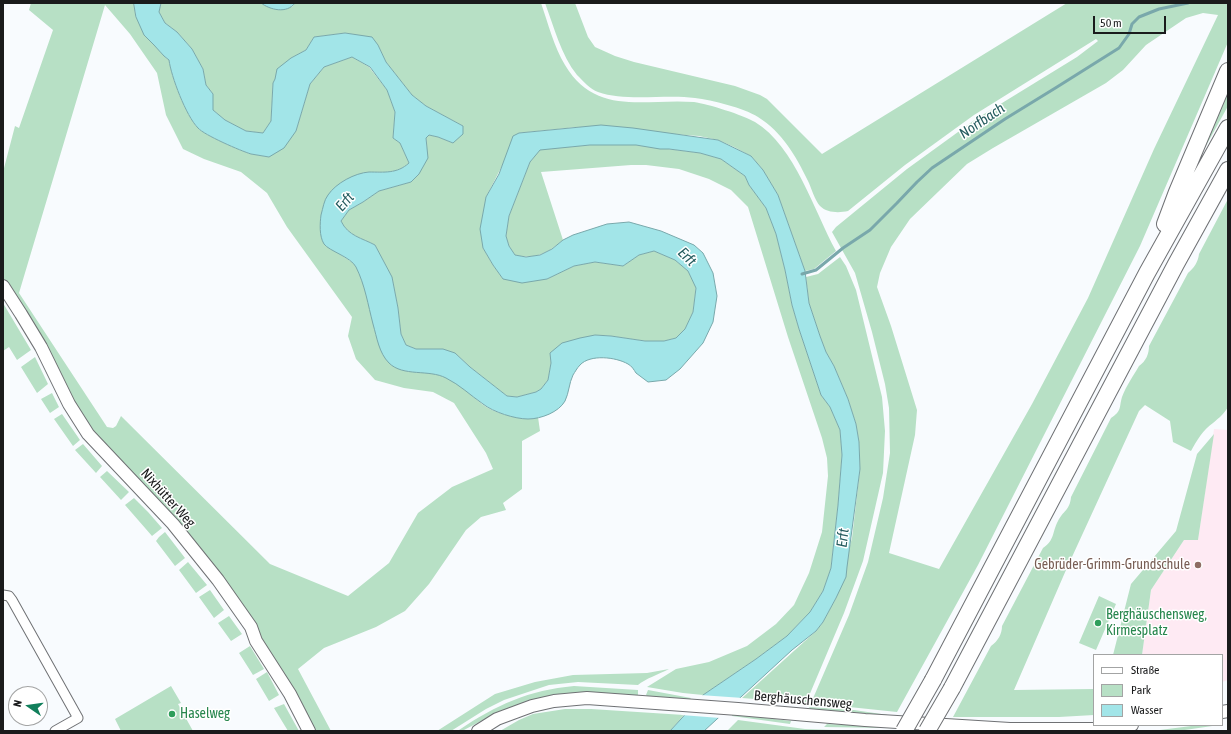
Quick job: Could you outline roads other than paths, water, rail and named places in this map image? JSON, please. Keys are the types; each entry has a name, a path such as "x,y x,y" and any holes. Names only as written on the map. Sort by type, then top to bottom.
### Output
{"highway":[{"path":"1147,273 1177,192 1228,71"},
{"path":"904,731 933,680 1147,273 1228,128"},
{"path":"927,731 952,688 1172,271 1228,170"}],"main road":[{"name":"Nixhütter Weg","path":"3,286 21,314 69,404 88,434 158,507 218,580 251,627 256,641 290,694 309,731"},
{"name":"Berghäuschensweg","path":"478,731 497,719 521,709 543,703 587,698 865,720 1010,729 1086,729 1120,726"}],"street":[{"path":"5,595 12,600 78,718 55,731"}],"water":[{"name":"Erft","path":"134,3 161,3 159,12 165,23 177,32 192,49 203,69 206,85 213,94 213,110 225,120 246,131 263,133 271,121 273,83 277,69 291,58 306,50 314,37 345,33 372,37 378,45 386,62 412,95 426,106 463,126 463,134 453,143 429,135 426,138 428,158 419,174 411,182 379,191 349,210 341,221 351,233 375,245 392,277 401,334 406,345 416,349 443,349 455,353 470,367 507,396 517,397 536,392 541,389 548,380 551,363 550,353 562,343 595,335 645,341 664,341 676,338 685,329 693,312 696,288 688,271 675,260 654,251 639,255 623,266 595,262 574,266 547,279 522,283 503,279 483,248 480,229 486,197 499,174 513,136 519,133 601,125 718,140 751,156 763,170 778,195 805,271 809,303 826,352 834,366 848,399 856,424 859,442 860,469 846,577 823,622 816,631 792,650 704,731 670,731 703,695 787,636 810,612 823,591 831,568 842,455 840,430 830,407 821,395 799,329 776,234 766,208 749,185 745,176 721,159 700,153 669,149 636,145 590,145 540,150 530,162 509,216 506,236 509,246 515,255 526,257 540,255 573,235 607,224 629,222 661,231 694,245 703,253 713,273 717,296 713,322 703,343 680,369 666,380 648,382 636,373 631,366 623,362 610,358 590,359 580,365 576,370 565,401 554,412 533,419 523,419 511,416 487,407 446,378 439,375 401,370 389,363 383,355 379,345 364,288 356,267 350,260 327,247 322,241 320,230 321,215 327,197 336,186 346,179 358,174 395,171 409,163 400,143 393,138 395,112 387,90 370,67 352,57 324,67 310,84 296,131 284,148 269,157 251,154 207,135 193,122 180,96 169,60 144,35 136,17"},
{"path":"261,3 295,3 288,9 278,10 269,8"}],"waterway":[{"name":"Norfbach","path":"802,274 816,270 843,248 870,230 932,168 1005,119 1119,48 1129,34 1132,24 1139,17 1159,9 1188,3"}],"place":[{"name":"Gebrüder-Grimm-Grundschule","path":"1198,565"},
{"name":"Berghäuschensweg, Kirmesplatz","path":"1098,623"},
{"name":"Haselweg","path":"172,714"}]}
